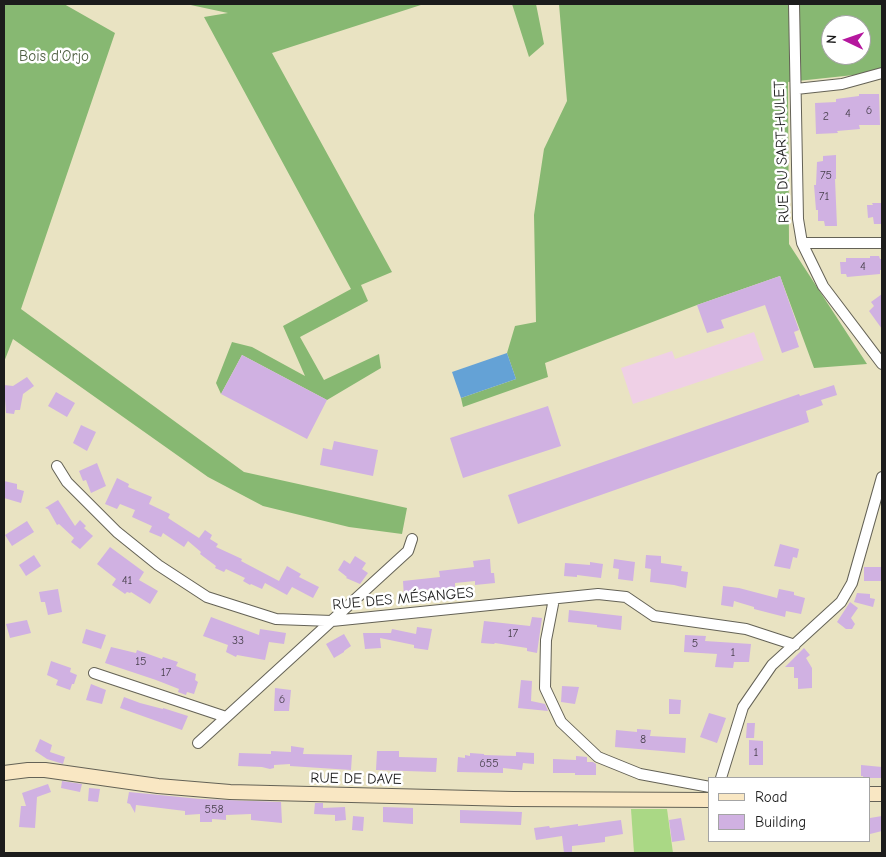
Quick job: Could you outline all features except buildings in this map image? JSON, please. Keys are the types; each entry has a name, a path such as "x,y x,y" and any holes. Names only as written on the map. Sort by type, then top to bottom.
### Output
{"main road":[{"name":"RUE DE DAVE","path":"4,773 45,770 158,786 230,792 513,799 708,800"}],"street":[{"name":"RUE DU SART-HULET","path":"794,4 798,219 802,244 823,286 882,364"},
{"path":"796,89 842,84 882,73"},
{"path":"802,244 882,243"},
{"name":"RUE DES MÉSANGES","path":"57,466 67,482 117,532 158,566 207,597 276,619 332,621 598,594 626,597 654,616 746,629 795,645"},
{"path":"721,777 743,707 772,665 841,602 852,583 882,477"},
{"path":"198,742 408,551 412,539"},
{"path":"554,599 546,640 545,688 561,722 598,757 640,774 708,787"},
{"path":"94,673 226,717"}],"shaded area":[{"path":"754,332 764,360 633,404 621,368 672,351 675,359"}],"green space":[{"name":"Bois d'Orjo","path":"4,4 64,4 115,33 21,309 244,472 407,508 402,534 349,527 263,506 208,477 13,339 4,362"},
{"path":"186,4 424,4 272,53 392,272 361,285 368,301 300,337 324,380 379,354 381,368 327,400 242,355 221,394 216,383 232,342 252,347 305,376 283,326 351,289 204,17 228,13"},
{"path":"512,4 536,4 544,44 529,57"},
{"path":"559,4 882,4 882,72 788,82 789,244 867,364 814,368 780,276 697,305 545,363 548,377 463,407 461,398 516,379 507,353 515,326 536,322 534,215 544,149 567,101"},
{"path":"631,809 667,809 673,853 634,853"}],"water":[{"path":"507,353 516,379 461,398 452,372"}]}
